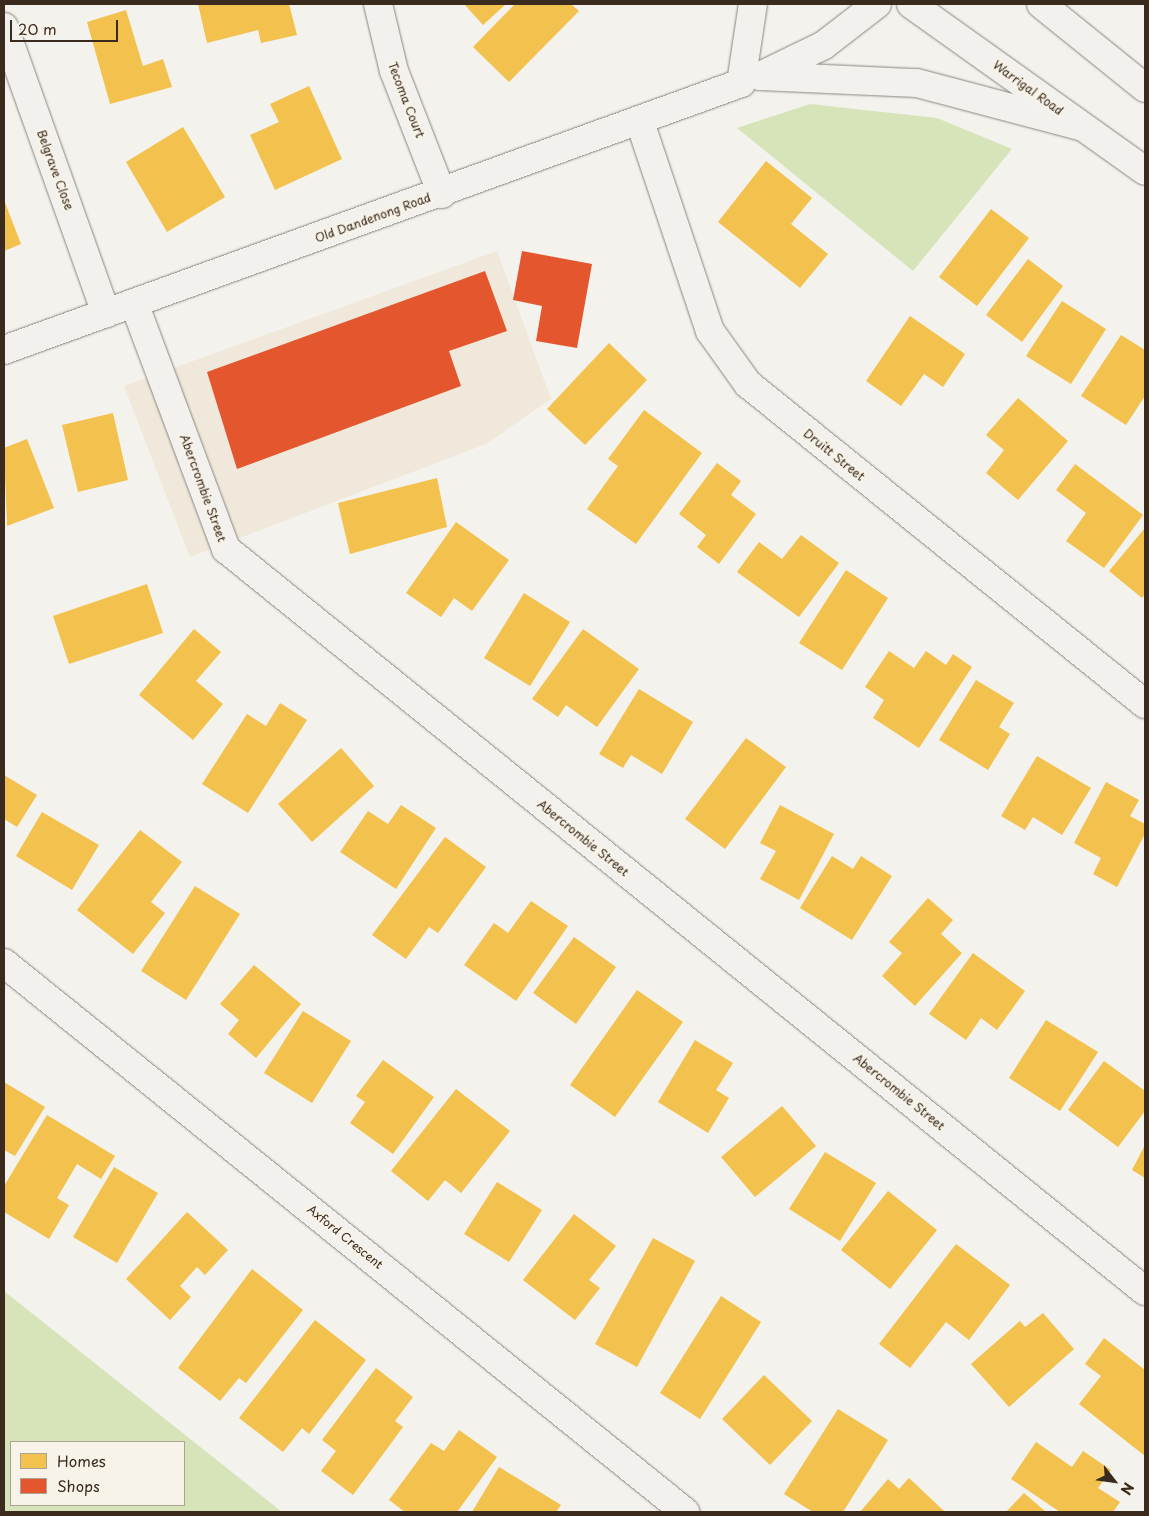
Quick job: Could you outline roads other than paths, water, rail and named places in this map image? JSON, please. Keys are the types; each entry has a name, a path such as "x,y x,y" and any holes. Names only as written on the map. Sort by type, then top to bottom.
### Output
{"main road":[{"name":"Tecoma Court","path":"378,4 394,71 442,194"},
{"path":"753,4 750,79 917,83 1082,126"},
{"name":"Old Dandenong Road","path":"4,350 442,194 640,122 750,79 824,45 877,4"},
{"name":"Warrigal Road","path":"911,4 1145,172"},
{"path":"1041,4 1144,85"},
{"name":"Belgrave Close","path":"4,27 106,313"},
{"name":"Druitt Street","path":"640,122 710,331 748,384 1145,704"},
{"name":"Abercrombie Street","path":"134,303 226,549 1145,1291"},
{"name":"Axford Crescent","path":"4,963 685,1512"}]}
